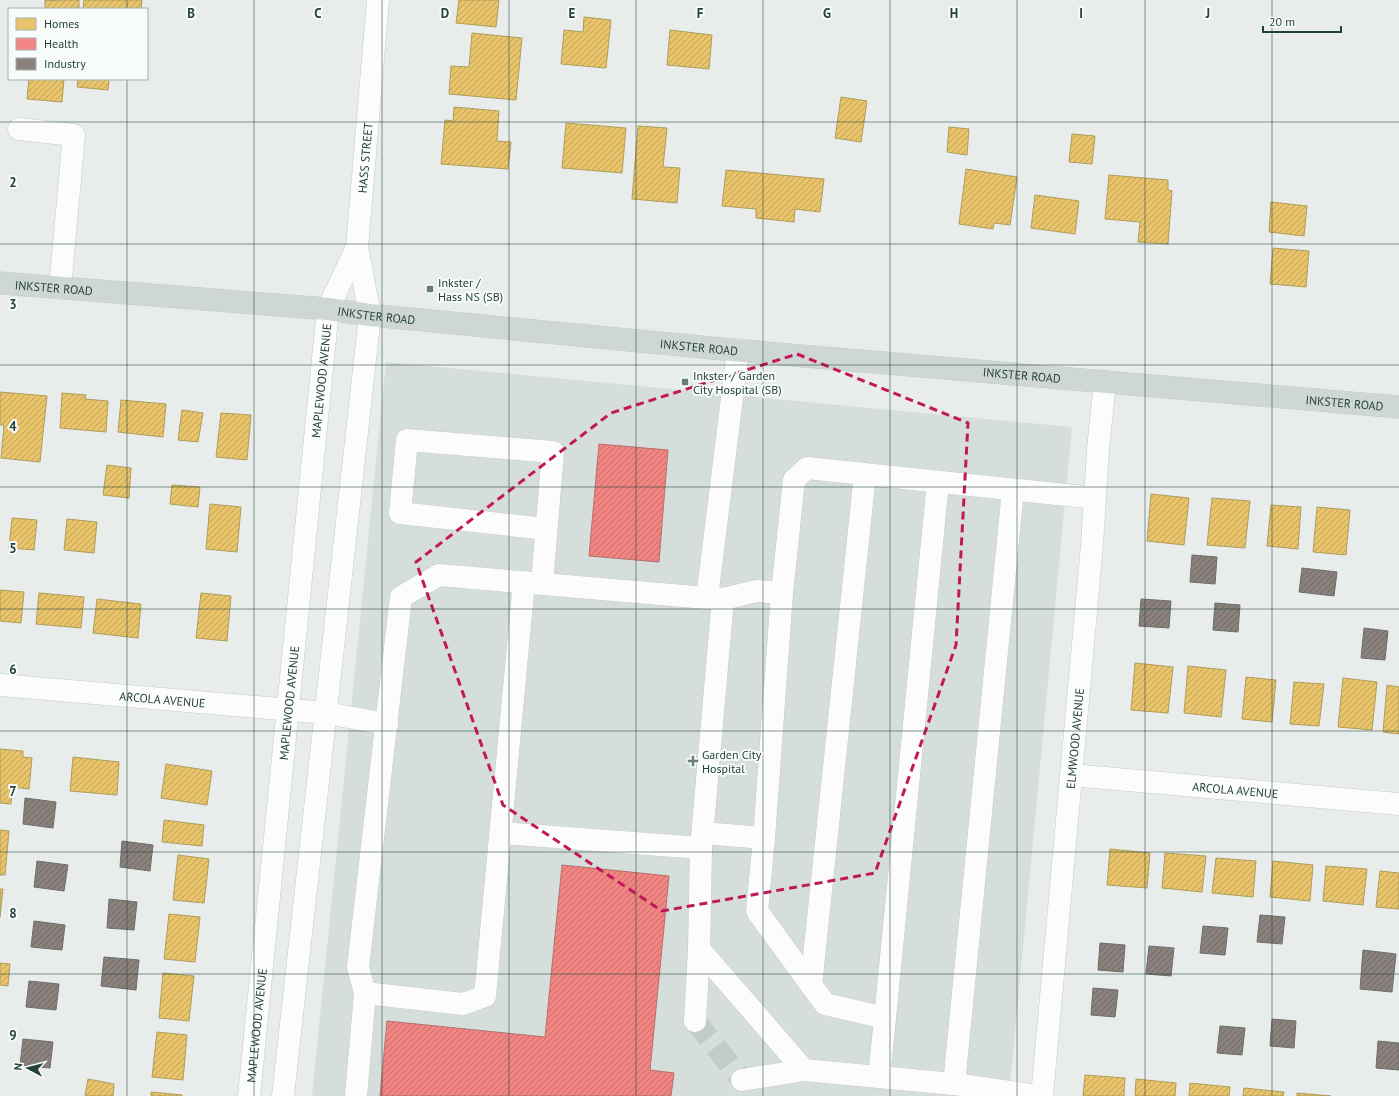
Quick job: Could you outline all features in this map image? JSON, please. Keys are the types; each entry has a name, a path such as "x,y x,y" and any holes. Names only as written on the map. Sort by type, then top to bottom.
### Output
{"main road":[{"name":"INKSTER ROAD","path":"0,283 328,309 370,315 738,350 1399,407"}],"street":[{"name":"HASS STREET","path":"328,309 357,247 378,0"},
{"path":"19,129 74,135 60,288"},
{"path":"283,1096 370,315 357,247"},
{"name":"MAPLEWOOD AVENUE","path":"249,1096 328,309"},
{"path":"695,1021 699,949 702,840 715,598 738,350"},
{"name":"ELMWOOD AVENUE","path":"1042,1096 1105,382"},
{"path":"366,993 463,1004 485,996 501,833 533,583 546,529 553,452 408,440 400,513 546,529"},
{"path":"885,1018 825,1004 757,911 764,838 782,594 794,480 807,468 1095,498"},
{"path":"812,985 865,474"},
{"path":"879,1077 938,482"},
{"path":"954,1084 1012,490"},
{"path":"356,1096 366,993 358,967 401,597 439,575 715,598 757,591 782,594"},
{"name":"ARCOLA AVENUE","path":"0,685 326,714 387,724"},
{"name":"ARCOLA AVENUE","path":"1071,775 1399,804"},
{"path":"501,833 702,840 764,838"},
{"path":"699,949 804,1070"},
{"path":"742,1080 804,1070 954,1084 1039,1096"}],"highlighted area":[{"path":"797,354 968,423 956,645 875,873 662,911 503,805 416,562 611,413"}],"shaded area":[{"name":"Garden City Hospital","path":"386,362 1072,427 1009,1096 312,1096"}],"building: Homes":[{"path":"45,0 79,0 79,8 45,8"},
{"path":"84,0 142,0 141,8 83,8"},
{"path":"459,0 499,0 496,27 456,23"},
{"path":"584,17 611,20 606,68 561,64 564,30 583,32"},
{"path":"670,30 712,35 709,69 667,65"},
{"path":"472,33 522,38 516,100 449,94 451,66 469,67"},
{"path":"29,80 64,80 62,102 27,99"},
{"path":"78,80 109,80 108,90 77,87"},
{"path":"841,97 867,101 861,142 835,138"},
{"path":"454,107 499,111 497,141 511,142 508,169 441,164 445,120 453,121"},
{"path":"566,123 626,128 622,173 562,168"},
{"path":"638,126 667,128 663,167 680,168 677,203 632,199"},
{"path":"949,127 969,129 967,155 947,152"},
{"path":"1072,134 1095,136 1092,164 1069,162"},
{"path":"966,169 1017,177 1010,225 994,223 993,229 959,224"},
{"path":"726,170 824,179 820,212 795,209 794,222 756,218 756,209 722,206"},
{"path":"1109,175 1168,180 1168,190 1172,191 1168,244 1138,242 1140,222 1105,219"},
{"path":"1035,195 1079,201 1075,234 1031,228"},
{"path":"1271,202 1307,206 1304,236 1269,232"},
{"path":"1273,248 1309,251 1306,287 1270,284"},
{"path":"0,392 47,396 40,462 1,458 4,425 0,425"},
{"path":"62,393 86,395 85,399 108,401 106,432 60,428"},
{"path":"121,400 166,404 163,437 118,432"},
{"path":"182,410 203,413 198,442 178,440"},
{"path":"221,413 251,415 247,460 216,457"},
{"path":"107,465 131,468 129,498 103,495"},
{"path":"172,485 200,487 198,507 170,504"},
{"path":"1151,494 1189,498 1184,545 1147,541"},
{"path":"1212,498 1250,501 1245,548 1207,545"},
{"path":"210,504 241,507 237,552 206,549"},
{"path":"1271,505 1301,507 1298,549 1267,546"},
{"path":"1317,507 1350,510 1346,555 1313,552"},
{"path":"12,518 37,520 34,550 9,548"},
{"path":"67,519 97,522 94,553 64,550"},
{"path":"0,590 24,592 21,623 0,621"},
{"path":"39,593 84,597 81,628 36,624"},
{"path":"201,593 231,596 227,641 196,638"},
{"path":"97,599 141,604 138,638 93,633"},
{"path":"1135,663 1173,667 1168,713 1131,710"},
{"path":"1188,666 1226,670 1221,717 1184,713"},
{"path":"1246,677 1276,680 1272,722 1242,719"},
{"path":"1343,678 1377,682 1372,730 1338,727"},
{"path":"1294,682 1324,684 1319,726 1290,724"},
{"path":"1387,685 1399,687 1399,734 1383,732"},
{"path":"0,749 23,751 23,757 32,758 29,789 13,787 11,804 0,803"},
{"path":"73,757 119,762 117,795 70,791"},
{"path":"166,764 212,771 207,805 161,798"},
{"path":"164,820 204,825 202,846 162,842"},
{"path":"0,830 9,831 5,875 0,875"},
{"path":"1110,849 1150,853 1147,888 1107,885"},
{"path":"1165,853 1206,856 1202,892 1162,888"},
{"path":"178,855 209,859 204,903 173,900"},
{"path":"1216,858 1256,861 1253,897 1212,893"},
{"path":"1273,861 1313,865 1310,901 1270,897"},
{"path":"1326,866 1367,869 1363,905 1323,901"},
{"path":"1380,871 1399,873 1399,909 1376,907"},
{"path":"0,889 3,889 0,917"},
{"path":"169,914 200,917 195,962 164,959"},
{"path":"0,963 10,964 8,986 0,985"},
{"path":"163,973 194,976 189,1021 159,1018"},
{"path":"157,1032 187,1035 183,1080 152,1077"},
{"path":"1085,1075 1125,1078 1124,1096 1083,1096"},
{"path":"88,1079 114,1084 113,1096 85,1096"},
{"path":"1136,1079 1176,1083 1175,1096 1135,1096"},
{"path":"1190,1083 1230,1087 1229,1096 1189,1096"},
{"path":"1244,1088 1284,1092 1283,1096 1243,1096"},
{"path":"151,1092 182,1095 182,1096 151,1096"},
{"path":"1297,1093 1331,1096 1297,1096"}],"building: Health":[{"path":"599,444 668,450 659,562 589,556"},
{"path":"562,865 669,876 650,1070 674,1073 671,1096 380,1096 387,1021 545,1037"}],"building: Industry":[{"path":"1192,555 1217,557 1215,584 1190,582"},
{"path":"1302,568 1337,572 1334,596 1299,592"},
{"path":"1141,599 1171,601 1169,628 1139,626"},
{"path":"1215,603 1240,605 1238,632 1213,630"},
{"path":"1364,628 1388,631 1385,660 1361,658"},
{"path":"25,798 56,802 53,828 23,824"},
{"path":"122,841 153,845 150,871 120,867"},
{"path":"37,861 68,865 64,891 34,887"},
{"path":"109,899 137,902 134,930 107,928"},
{"path":"1260,915 1285,917 1282,944 1257,942"},
{"path":"34,921 65,925 62,950 31,947"},
{"path":"1203,926 1228,928 1225,955 1200,953"},
{"path":"1100,943 1125,945 1123,972 1098,970"},
{"path":"1149,946 1174,948 1171,976 1146,974"},
{"path":"1363,950 1396,954 1392,992 1360,989"},
{"path":"104,957 139,960 136,990 101,986"},
{"path":"29,981 59,984 56,1010 26,1007"},
{"path":"1093,988 1118,990 1115,1017 1091,1015"},
{"path":"1272,1019 1296,1021 1294,1048 1270,1046"},
{"path":"1220,1026 1245,1028 1242,1055 1217,1053"},
{"path":"23,1039 53,1042 50,1068 20,1065"},
{"path":"1378,1041 1399,1043 1399,1070 1376,1068"}],"tunnel":[{"path":"695,1021 742,1080"}],"place":[{"name":"Inkster / Hass NS (SB)","path":"430,289"},
{"name":"Inkster / Garden City Hospital (SB)","path":"685,382"},
{"name":"Garden City Hospital","path":"693,761"}]}
